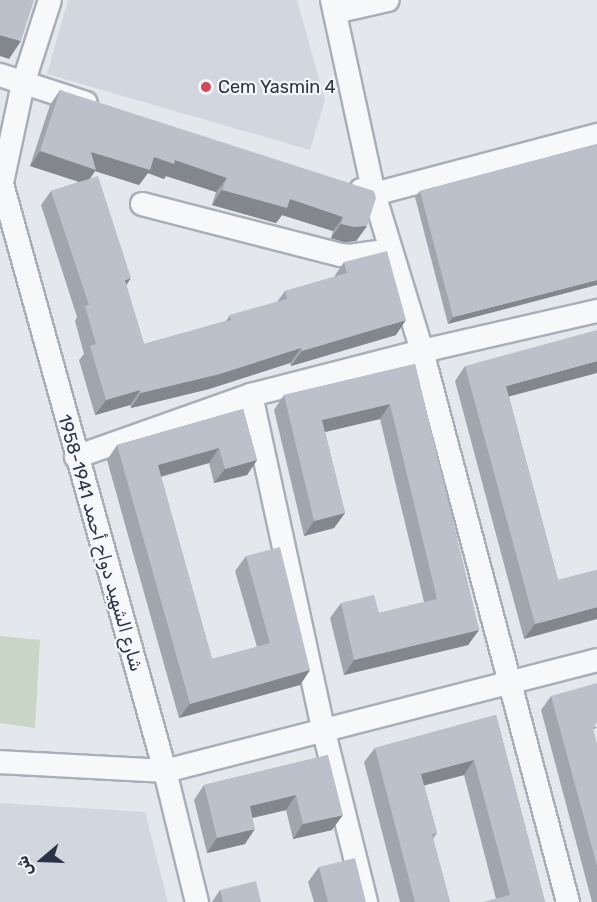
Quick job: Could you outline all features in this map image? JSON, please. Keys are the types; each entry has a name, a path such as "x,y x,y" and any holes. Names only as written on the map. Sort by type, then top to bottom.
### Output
{"street":[{"path":"1,188 23,84 50,0"},
{"path":"388,0 333,6 374,194 422,351 568,902"},
{"path":"0,75 102,109"},
{"path":"340,183 374,194 597,135"},
{"name":"شارع الشهيد دواح أحمد 1941-1958","path":"1,188 165,771 197,902"},
{"path":"142,204 341,255 391,250"},
{"path":"76,457 251,395 422,351 597,311"},
{"path":"251,395 324,732 366,902"},
{"path":"0,762 165,771 597,660"}],"shaded area":[{"name":"Cem Yasmin 4","path":"68,0 297,0 325,100 310,150 47,74"},
{"path":"0,803 145,812 168,902 0,902"}],"green space":[{"path":"0,636 40,640 35,728 0,723"}],"building":[{"path":"0,0 34,0 21,41 0,35"},
{"path":"60,90 374,191 376,198 367,226 354,227 341,224 343,217 290,199 287,208 222,190 227,178 175,160 174,164 154,157 150,170 91,152 96,170 40,151"},
{"path":"597,144 597,280 453,317 420,191"},
{"path":"98,176 131,278 125,280 144,344 231,320 230,315 287,299 285,291 347,273 344,262 387,251 406,320 302,351 301,348 220,374 141,393 140,390 106,400 90,346 96,344 85,306 89,305 51,191"},
{"path":"597,330 597,361 506,386 558,580 597,570 597,607 535,624 465,366"},
{"path":"415,364 479,630 354,660 341,603 374,595 379,613 437,599 390,404 322,420 345,513 314,521 284,395"},
{"path":"243,409 257,460 225,469 219,448 158,465 212,659 270,643 246,556 280,547 310,670 190,704 117,445"},
{"path":"597,683 597,722 593,729 597,745 597,866 551,696"},
{"path":"496,715 545,902 483,902 510,895 474,760 421,774 437,833 432,834 450,902 415,902 375,748"},
{"path":"328,755 343,815 303,824 296,795 250,806 255,829 217,838 204,785"},
{"path":"355,858 366,902 328,902 319,867"},
{"path":"256,881 261,902 223,902 220,890"}],"place":[{"name":"Cem Yasmin 4","path":"206,87"}]}
